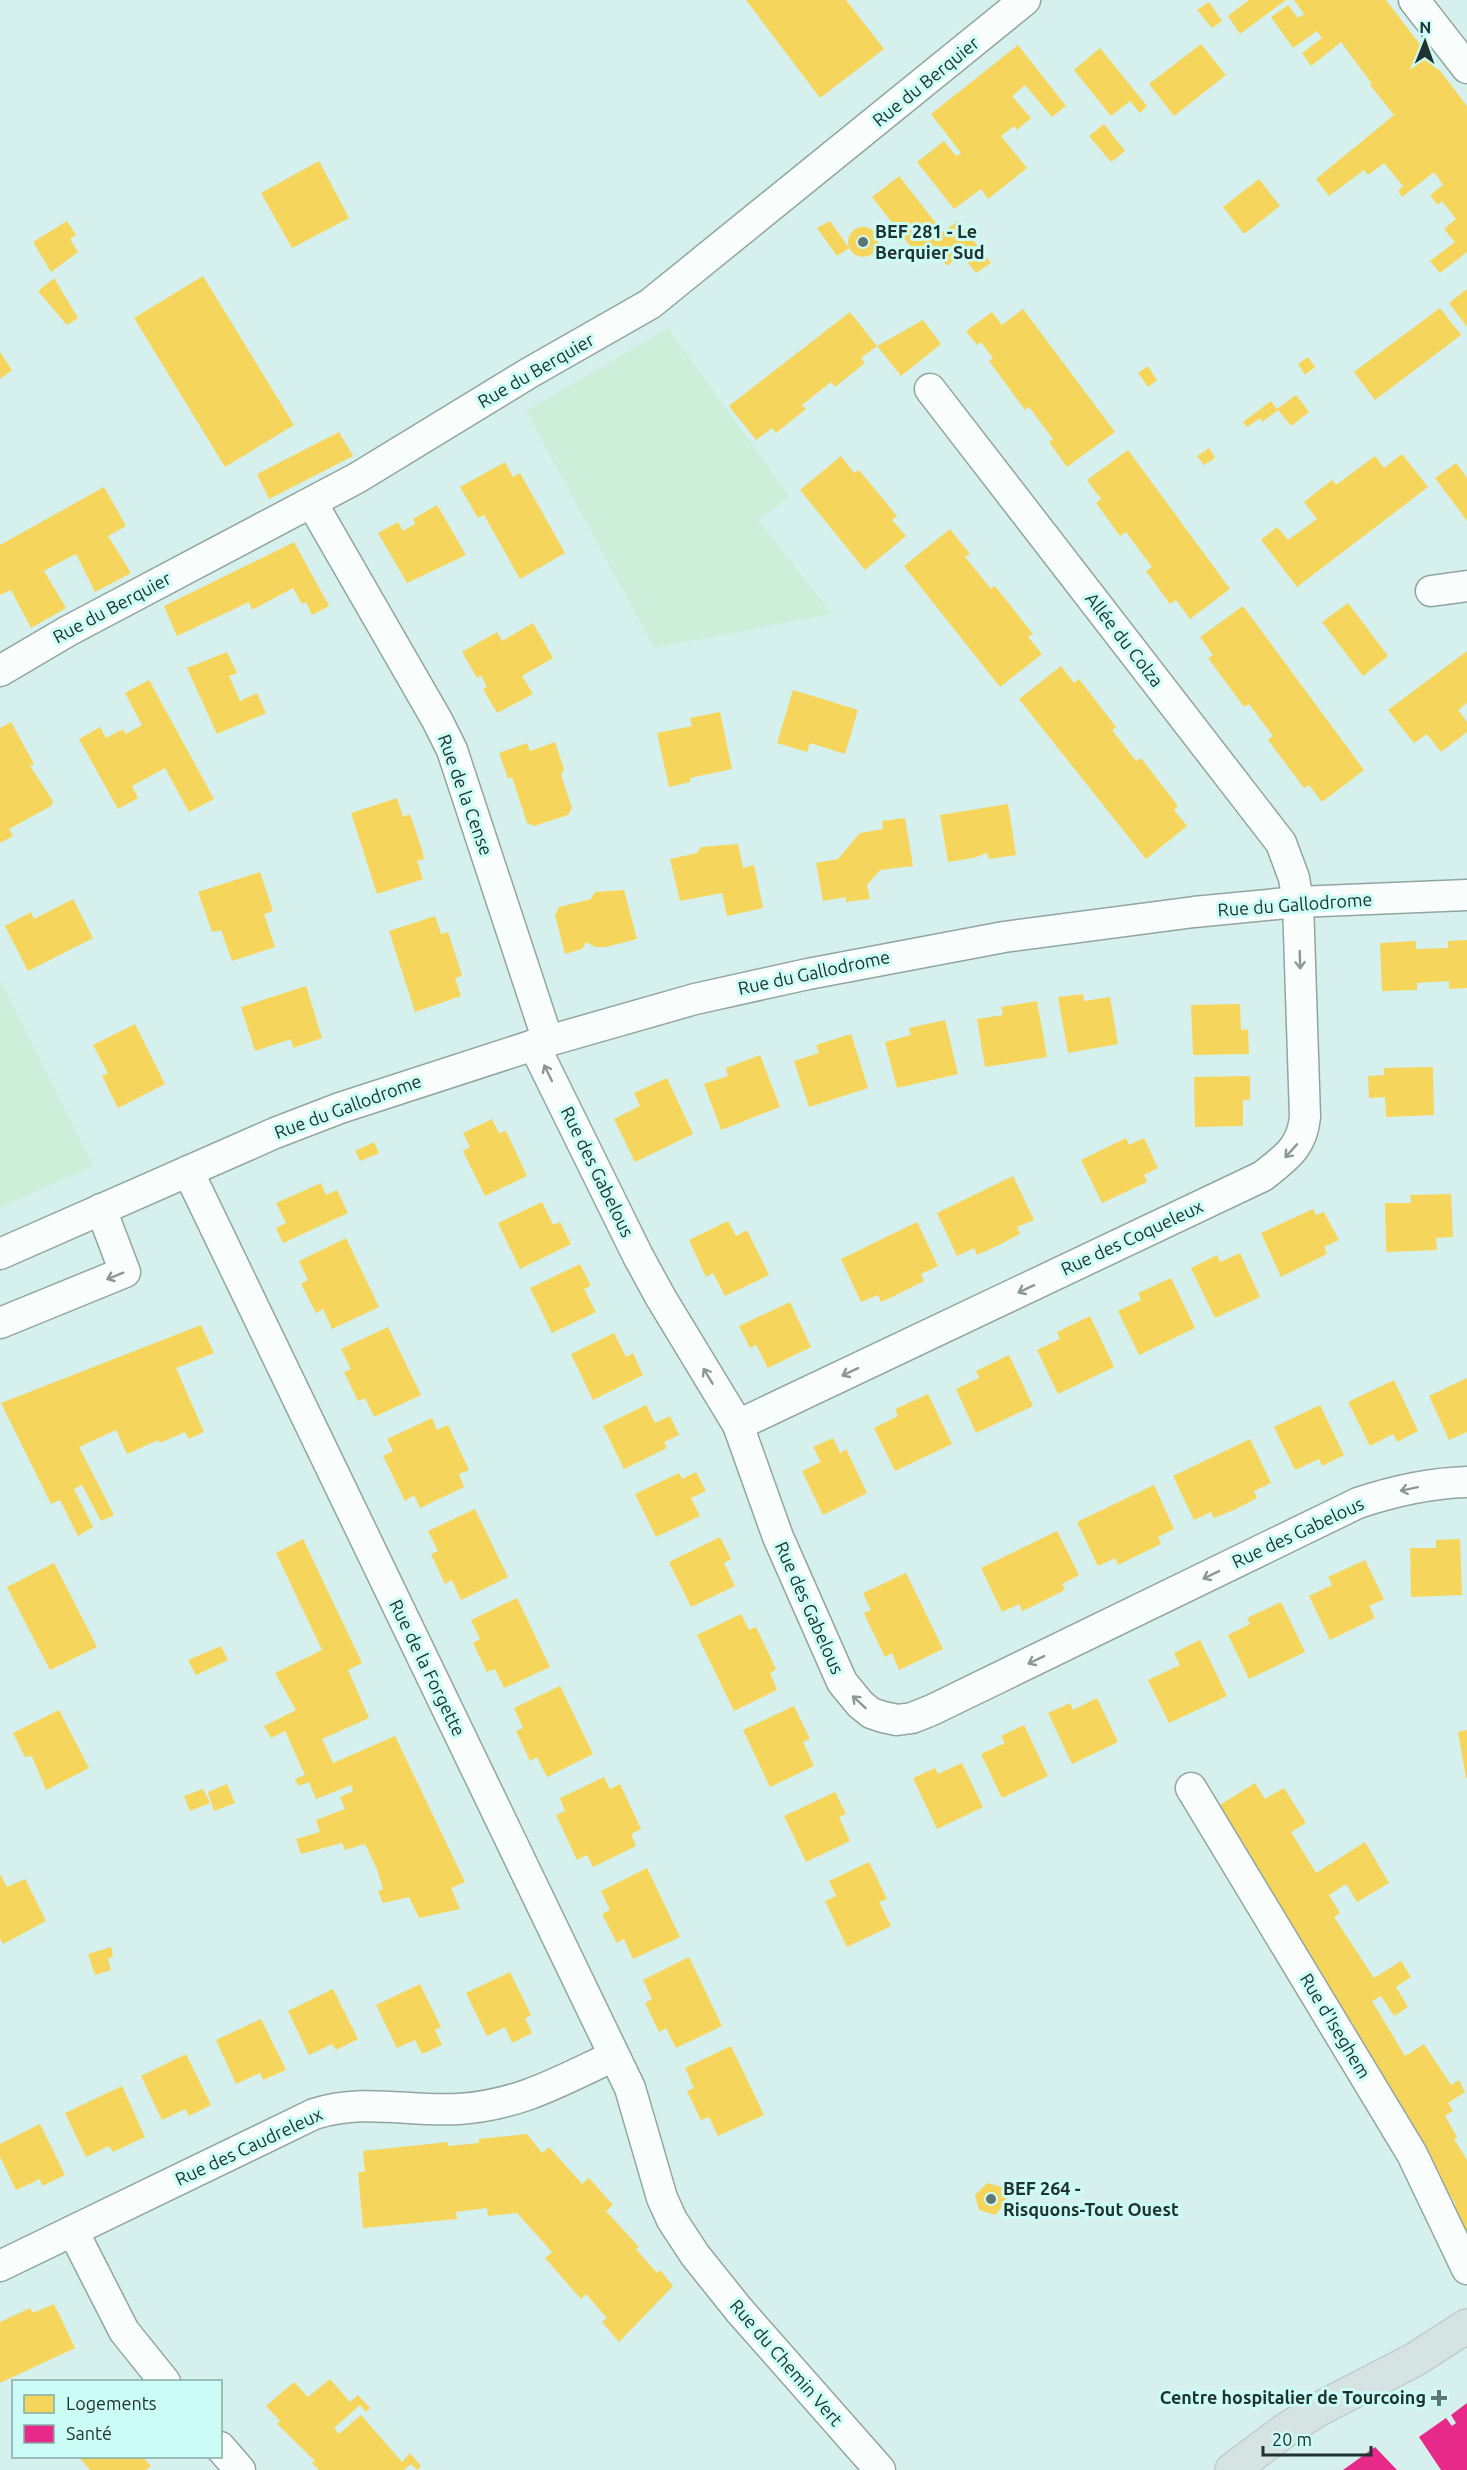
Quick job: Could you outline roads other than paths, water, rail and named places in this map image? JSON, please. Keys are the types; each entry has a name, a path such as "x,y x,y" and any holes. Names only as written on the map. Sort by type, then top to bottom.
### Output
{"main road":[{"path":"1232,2470 1287,2429 1321,2408 1414,2360 1467,2326"}],"street":[{"name":"Rue du Berquier","path":"0,671 68,631 312,503 650,304 1025,0"},
{"path":"1414,0 1467,68"},
{"name":"Allée du Colza","path":"930,389 1281,843 1294,878 1298,902"},
{"name":"Rue de la Cense","path":"312,503 445,734 541,1043"},
{"path":"1431,591 1467,586"},
{"name":"Rue du Gallodrome","path":"188,1171 275,1132 329,1112 541,1043 743,987 1004,937 1194,912 1298,902 1467,896"},
{"name":"Rue des Coqueleux","path":"738,1425 1263,1176 1281,1162 1296,1146 1303,1132 1305,1117 1298,902"},
{"name":"Rue des Gabelous","path":"541,1043 638,1256 738,1425 778,1537 842,1683 860,1704 872,1713 897,1720 912,1718 932,1710 1358,1503 1382,1495 1433,1484 1467,1482"},
{"path":"0,1254 188,1171"},
{"name":"Rue de la Forgette","path":"188,1171 637,2105 662,2198 672,2220 695,2255"},
{"path":"0,1323 125,1272 101,1209"},
{"name":"Rue d'Iseghem","path":"1191,1788 1412,2154 1467,2269"},
{"name":"Rue des Caudreleux","path":"0,2266 314,2114 352,2105 457,2109 507,2102 527,2097 614,2056"},
{"path":"73,2231 124,2331 163,2380"},
{"name":"Rue du Chemin Vert","path":"695,2255 739,2310 880,2470"},
{"path":"222,2449 240,2470"}],"place":[{"name":"BEF 281 - Le Berquier Sud","path":"863,242"},
{"name":"BEF 264 - Risquons-Tout Ouest","path":"991,2199"},
{"name":"Centre hospitalier de Tourcoing","path":"1439,2398"}]}
